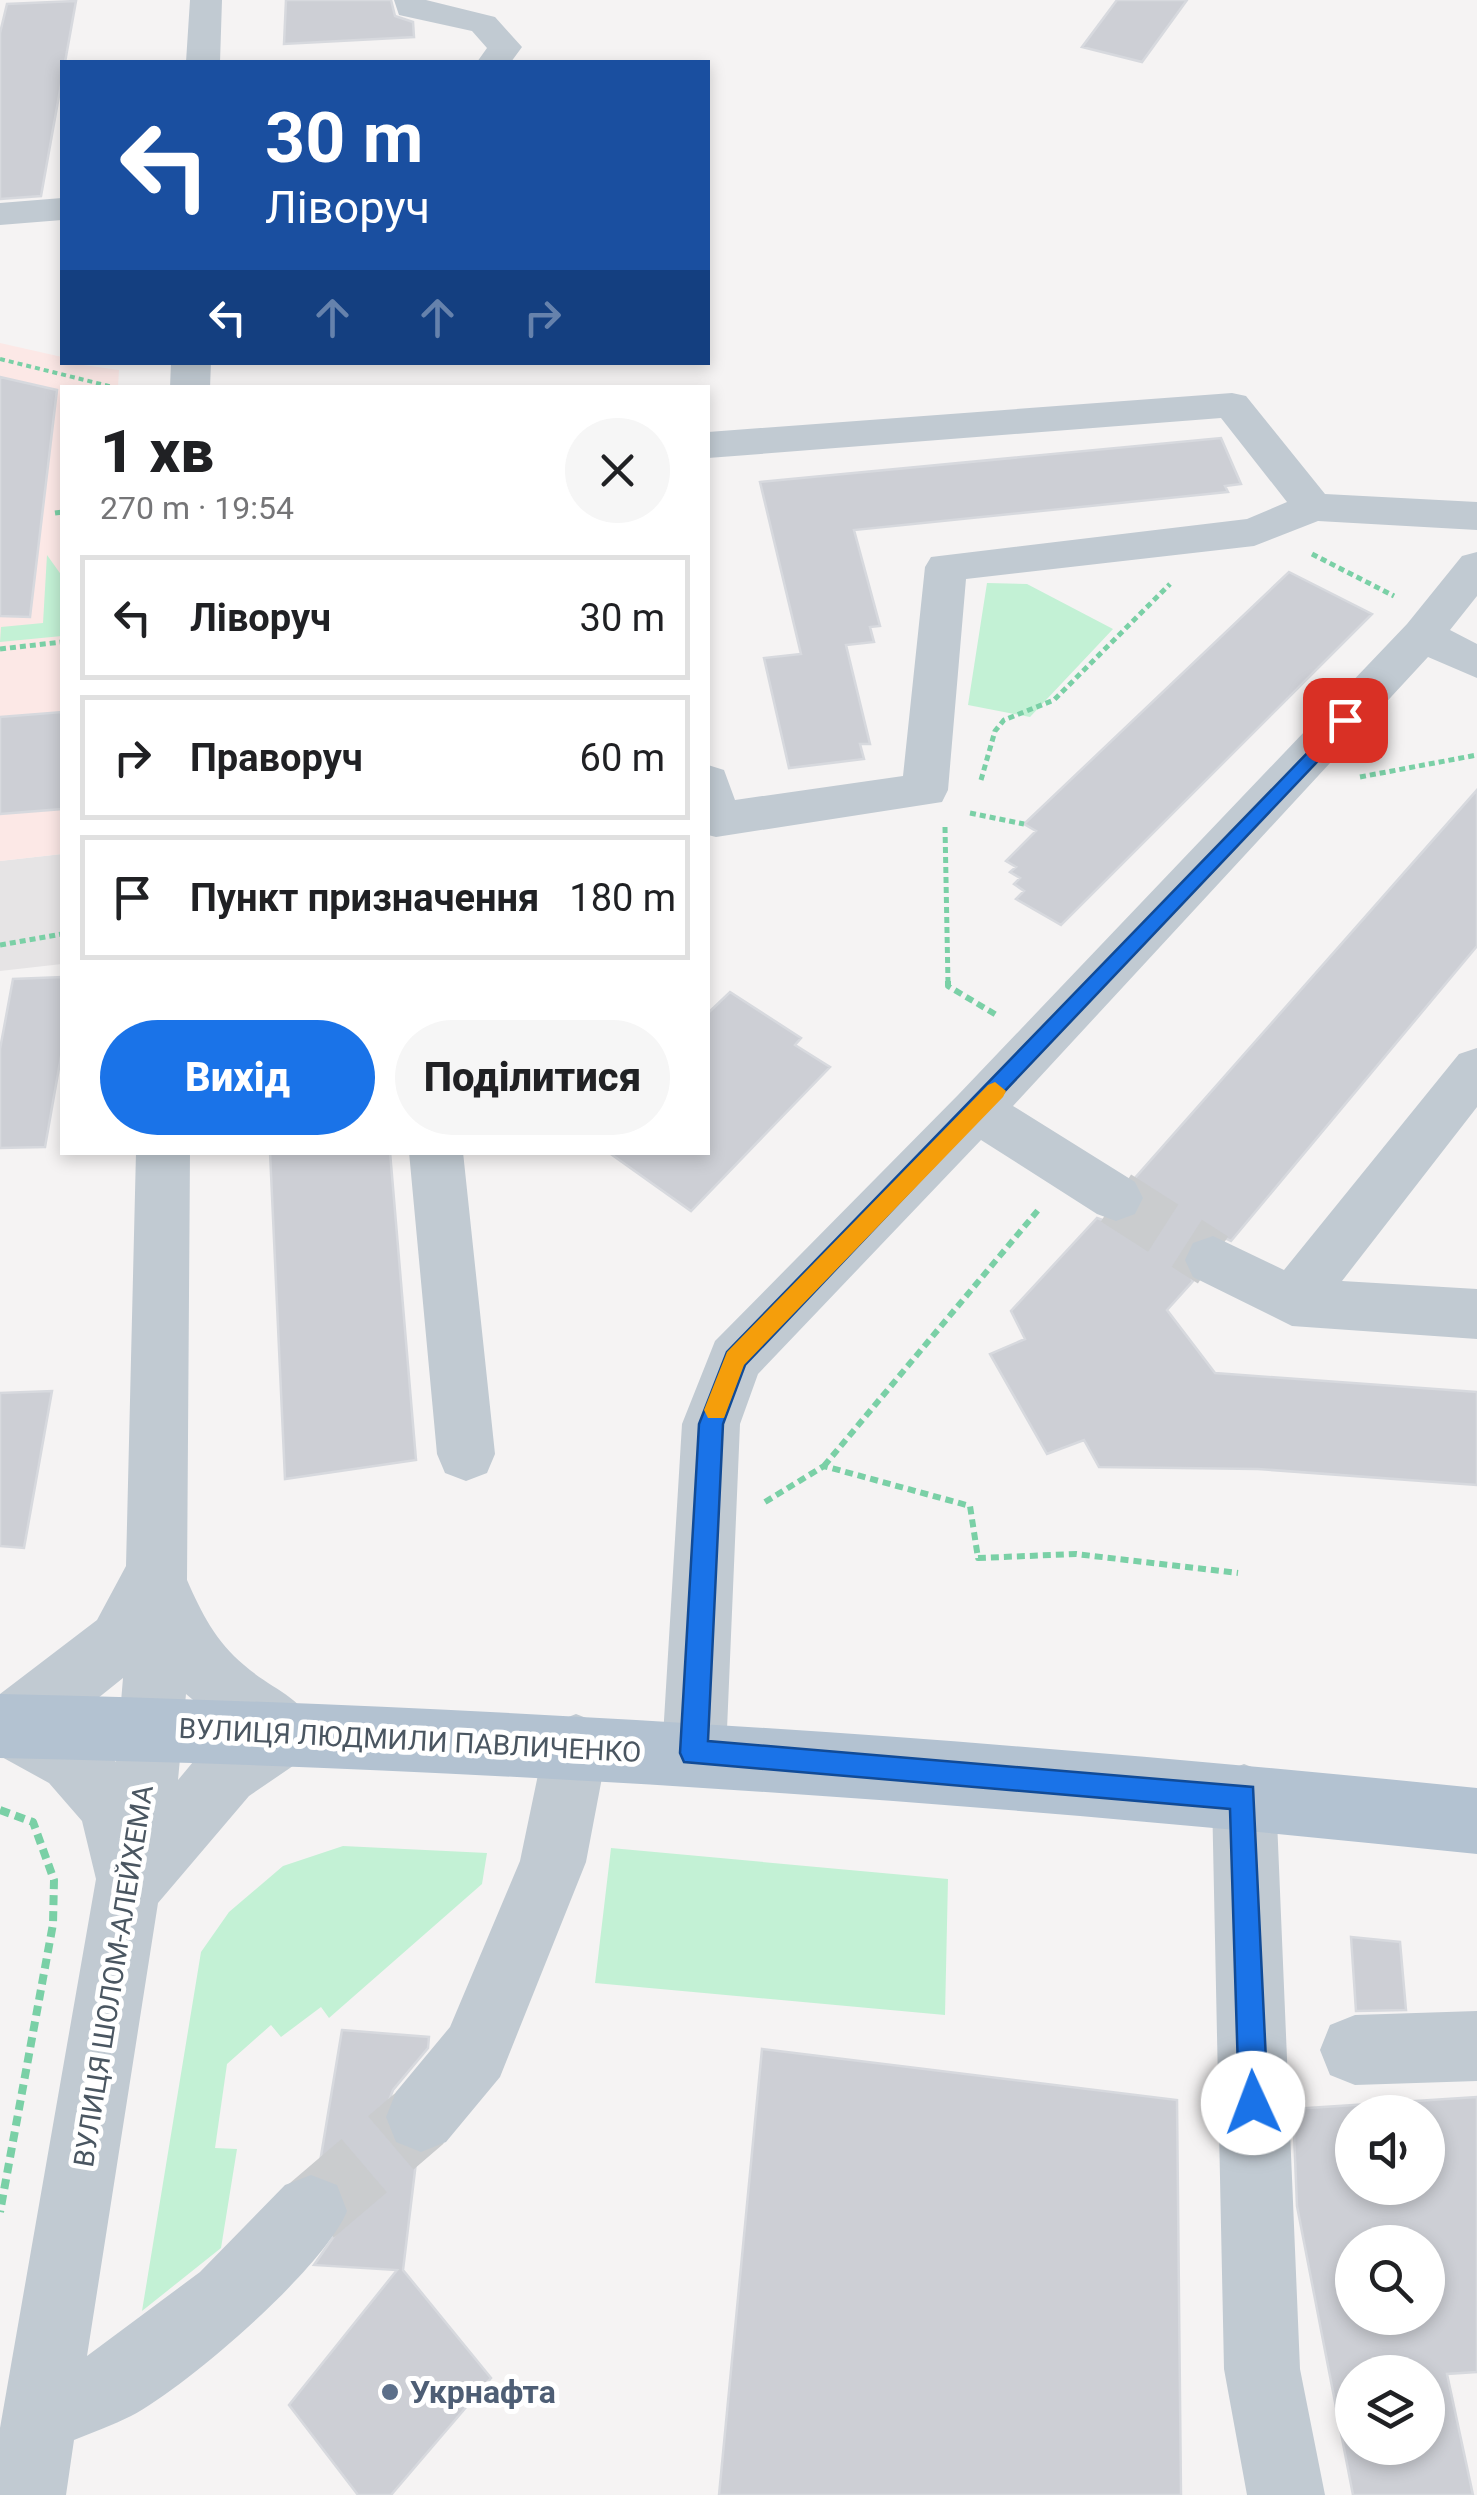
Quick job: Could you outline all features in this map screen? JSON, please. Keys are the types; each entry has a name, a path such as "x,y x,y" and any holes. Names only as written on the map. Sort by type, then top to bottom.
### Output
{"main road":[{"name":"ВУЛИЦЯ ЛЮДМИЛИ ПАВЛИЧЕНКО","path":"4,1726 154,1728 694,1753 1244,1796 1477,1821"}],"street":[{"path":"203,60 206,0"},
{"path":"410,0 411,8 483,24 505,47 495,60"},
{"path":"0,214 60,209"},
{"path":"710,445 1232,405 1314,507"},
{"path":"710,792 716,820 924,790 946,567 1254,532 1314,507 1477,516"},
{"path":"694,1753 711,1424 735,1359 978,1110 1271,799 1430,626 1477,566"},
{"path":"1430,626 1477,663"},
{"path":"1292,1302 1477,1070"},
{"path":"978,1110 1116,1198"},
{"name":"ВУЛИЦЯ ШОЛОМ-АЛЕЙХЕМА","path":"27,2495 154,1728 153,1576 163,1155"},
{"path":"436,1155 466,1454"},
{"path":"1213,1260 1292,1302 1477,1314"},
{"path":"127,1890 112,1806 72,1760 4,1726 119,1641 153,1576"},
{"path":"127,1890 226,1773 286,1734 220,1686 184,1644 153,1576"},
{"path":"420,2118 474,2052 489,2017 553,1862 576,1746"},
{"path":"1244,1796 1262,2369 1286,2495"},
{"path":"1354,2050 1477,2046"},
{"path":"40,2416 107,2388 226,2298 311,2211"}],"path":[{"path":"0,359 106,385"},
{"path":"1294,557 1312,554 1430,626"},
{"path":"979,784 995,730 1004,720 1054,700 1178,576"},
{"path":"0,648 60,642"},
{"path":"1271,799 1477,754"},
{"path":"924,790 944,808 948,986 1042,1041"},
{"path":"971,798 964,812 1024,824"},
{"path":"0,945 60,934"},
{"path":"705,1539 824,1466 1072,1170"},
{"path":"824,1466 970,1506 978,1558 1076,1554 1238,1573"},
{"path":"0,1810 33,1822 54,1880 54,1895 53,1924 0,2212"}],"shaded area":[{"path":"0,343 60,357 60,365 119,370 118,385 60,385 60,854 0,861"},
{"path":"60,854 60,964 0,971 0,861"}],"green space":[{"path":"47,555 60,573 60,636 0,642 1,627 43,623"},
{"path":"987,583 1027,584 1113,629 1030,717 968,705"},
{"path":"343,1846 487,1853 482,1884 329,2018 321,2007 281,2037 271,2025 227,2064 215,2148 237,2149 221,2248 142,2311 201,1952 229,1912 283,1866"},
{"path":"611,1848 948,1879 945,2015 595,1983"}],"building":[{"path":"286,0 391,0 395,16 413,22 414,37 284,44"},
{"path":"1117,0 1187,0 1142,62 1082,47"},
{"path":"76,1 65,60 60,60 60,90 41,196 0,199 0,33 7,4"},
{"path":"0,377 57,390 30,617 0,616"},
{"path":"1221,438 1241,484 1225,486 1228,492 854,530 880,626 870,627 874,642 846,645 870,744 860,744 864,759 789,768 764,658 801,654 760,482"},
{"path":"1289,572 1372,614 1061,925 1016,899 1024,891 1014,884 1020,878 1010,872 1016,867 1006,861 1036,831 1024,824"},
{"path":"60,712 60,809 0,814 0,717"},
{"path":"1477,790 1477,946 1231,1241 1212,1232 1190,1241 1182,1262 1193,1281 1167,1310 1215,1373 1477,1392 1477,1485 1258,1469 1099,1467 1084,1440 1047,1454 990,1354 1025,1339 1011,1311 1097,1218 1117,1225 1138,1216 1146,1196 1135,1178"},
{"path":"60,977 60,1062 45,1147 0,1148 0,1049 13,979"},
{"path":"730,992 801,1038 795,1045 830,1067 691,1211 612,1155 710,1155 710,1011"},
{"path":"270,1155 390,1155 416,1460 285,1479"},
{"path":"52,1391 24,1548 0,1546 0,1393"},
{"path":"1351,1937 1400,1942 1406,2010 1356,2011"},
{"path":"342,2030 429,2037 428,2048 393,2090 383,2116 393,2143 417,2154 403,2270 491,2378 391,2495 358,2495 289,2405 397,2270 314,2265 350,2213 340,2184 318,2174"},
{"path":"762,2049 1177,2100 1181,2495 719,2495"},
{"path":"1477,2097 1477,2372 1447,2374 1473,2495 1353,2495 1347,2465 1445,2465 1445,2355 1335,2355 1335,2402 1297,2206 1293,2109 1335,2106 1335,2205 1445,2205 1445,2099"}],"tunnel":[{"path":"1116,1198 1213,1260"},
{"path":"311,2211 421,2117"}],"slow traffic":[{"path":"716,1410 735,1359 995,1091"}],"place":[{"name":"Укрнафта","path":"390,2392"}],"route":[{"path":"1253,2103 1244,1796 694,1753 711,1424 735,1359 978,1110 1345,720"}]}
